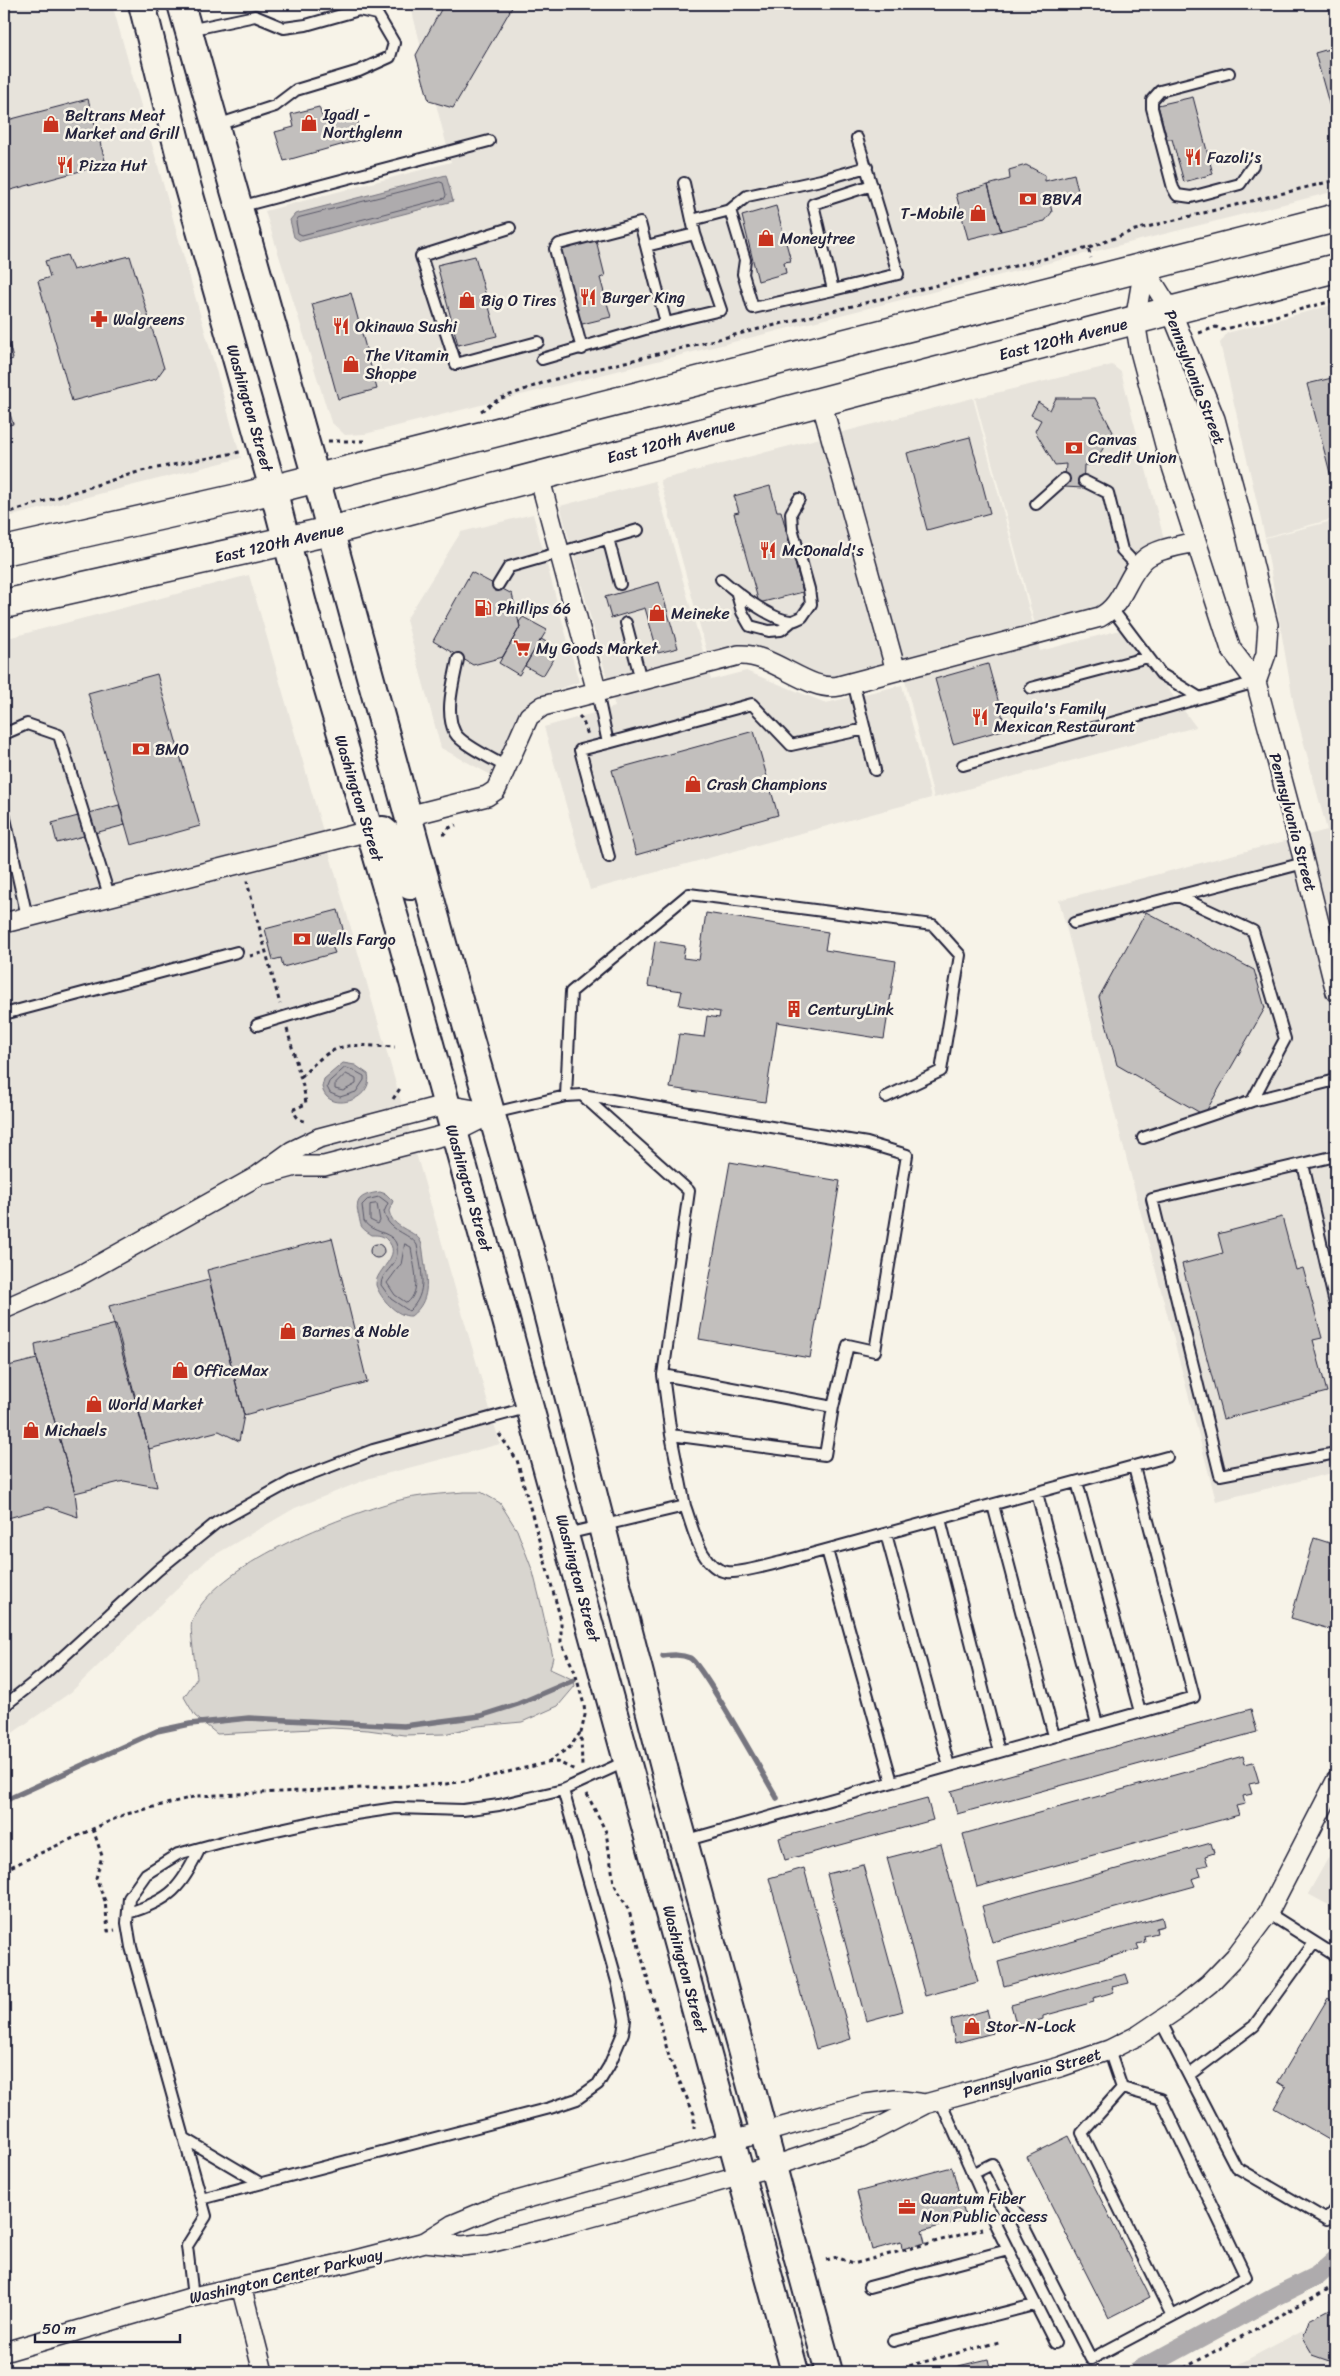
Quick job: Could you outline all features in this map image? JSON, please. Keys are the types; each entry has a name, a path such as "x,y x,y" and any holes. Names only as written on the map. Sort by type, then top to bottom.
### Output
{"main road":[{"name":"Washington Street","path":"142,4 186,181 273,489 286,542 412,977 453,1134 566,1534 731,2142 796,2372"},
{"name":"Washington Street","path":"181,4 316,478 408,816 552,1327 684,1841 829,2372"},
{"path":"153,46 163,46 178,55 207,98"},
{"path":"4,551 174,514 1336,218"},
{"name":"East 120th Avenue","path":"4,604 330,531 821,401 1336,268"},
{"path":"369,831 383,830 394,840 418,913 453,977"}],"street":[{"name":"Pennsylvania Street","path":"1144,268 1171,311 1215,419 1268,625 1266,654 1256,682"},
{"name":"Pennsylvania Street","path":"1144,268 1135,321 1140,351 1165,445 1231,650 1256,682 1336,992"},
{"path":"821,401 896,671"},
{"path":"539,476 597,692"},
{"path":"408,816 487,796 500,786 529,716 543,706 748,654 773,663 825,688 853,682 1100,617 1112,609 1138,567 1153,554 1195,542"},
{"path":"4,923 369,831"},
{"path":"4,1309 77,1277 256,1177 292,1151 319,1138 445,1104 493,1113"},
{"path":"256,1177 296,1166 324,1166 453,1134 493,1113"},
{"name":"Pennsylvania Street","path":"741,2176 861,2136 932,2102 1060,2067 1108,2050 1161,2022 1209,1984 1235,1958 1268,1912 1336,1780"},
{"name":"Pennsylvania Street","path":"765,2133 881,2101 932,2102"},
{"name":"Washington Center Parkway","path":"4,2352 193,2297 344,2263 425,2242 457,2222 495,2207 765,2133"},
{"name":"Washington Center Parkway","path":"425,2242 462,2246 489,2242 557,2226 741,2176"},
{"path":"240,2286 263,2372"}],"lane":[{"path":"188,30 255,16 284,28 306,26 359,10 377,14 394,43 390,57 359,71 296,90 275,106 215,126"},
{"path":"1230,73 1160,91 1152,100 1152,108 1172,188 1177,194 1191,197 1240,184 1253,165"},
{"path":"730,210 745,260 743,274 753,308 898,274 857,138"},
{"path":"238,207 489,141"},
{"path":"692,220 730,210 747,196 821,180 866,167"},
{"path":"542,359 721,310 695,234 684,183"},
{"path":"833,290 813,204 872,185"},
{"path":"582,349 555,249 559,244 640,223 666,324"},
{"path":"510,228 421,256 456,364 538,342"},
{"path":"646,246 695,234"},
{"path":"1036,504 1064,479"},
{"path":"1084,481 1108,493 1122,550 1138,567"},
{"path":"737,594 742,612 750,626 768,630 781,630 792,621 802,618 810,604 809,589 792,528 792,512 799,499"},
{"path":"498,585 510,567 638,530"},
{"path":"608,538 620,584"},
{"path":"721,579 737,594 779,618 792,621"},
{"path":"1112,609 1161,674 1200,698"},
{"path":"626,623 641,680"},
{"path":"1031,688 1148,658"},
{"path":"458,659 450,704 456,733 467,743 508,768"},
{"path":"853,682 875,770"},
{"path":"962,765 1256,682"},
{"path":"597,692 608,743"},
{"path":"609,857 580,750 752,704 791,746 865,729"},
{"path":"4,734 27,724 59,735 110,895"},
{"path":"4,814 27,917"},
{"path":"1074,924 1304,863"},
{"path":"566,1096 571,992 690,894 933,925 960,955 941,1071 886,1097"},
{"path":"1178,896 1253,931 1285,1040 1252,1101"},
{"path":"4,1014 237,952"},
{"path":"257,1025 354,996"},
{"path":"1143,1138 1252,1101 1336,1080"},
{"path":"493,1113 566,1096 582,1095 867,1143 907,1156 875,1351 848,1345 833,1407 825,1455 671,1435"},
{"path":"582,1095 689,1191 663,1375 671,1435 685,1506 702,1551 710,1564 728,1572 785,1562 1167,1457"},
{"path":"1336,1156 1152,1199 1220,1475 1336,1453"},
{"path":"1303,1164 1336,1308"},
{"path":"663,1375 833,1407"},
{"path":"4,1706 42,1676 158,1570 216,1523 292,1481 374,1450 530,1407"},
{"path":"684,1841 1194,1696 1134,1466"},
{"path":"1077,1482 1140,1712"},
{"path":"1037,1493 1097,1724"},
{"path":"993,1505 1054,1736"},
{"path":"566,1534 685,1506"},
{"path":"940,1519 998,1752"},
{"path":"886,1534 949,1766"},
{"path":"828,1550 892,1782"},
{"path":"193,2297 187,2246 206,2216 128,1928 130,1898 146,1874 178,1854 335,1817 396,1808 463,1810 499,1805 563,1790 580,1780 628,1761"},
{"path":"201,2199 550,2108 577,2100 598,2084 609,2066 623,2033 626,2020 618,1984 563,1790"},
{"path":"128,1914 146,1908 172,1894 183,1879 200,1848"},
{"path":"1268,1912 1336,1956"},
{"path":"1189,2075 1254,2026 1314,1942"},
{"path":"1161,2022 1236,2167 1327,2220 1336,2207"},
{"path":"1108,2050 1122,2088"},
{"path":"1122,2088 1082,2133 1172,2316"},
{"path":"972,2174 992,2164 1091,2359 1246,2277 1161,2099 1122,2088"},
{"path":"932,2102 972,2174 1034,2305 1055,2343"},
{"path":"184,2138 260,2183"},
{"path":"869,2287 1008,2250"},
{"path":"893,2341 1034,2305"}],"path":[{"path":"1088,248 1135,230 1336,180"},
{"path":"301,1077 317,1060 334,1048 348,1045 395,1047"},
{"path":"500,1434 517,1460 561,1620 561,1642 575,1672 584,1705 585,1715 581,1733 580,1780"},
{"path":"546,1763 561,1756 581,1733"},
{"path":"4,1870 123,1815 197,1796 446,1784 558,1762 568,1766 580,1780 606,1832 614,1883 629,1912 670,2060 694,2114 694,2129"},
{"path":"93,1829 102,1856 96,1878 104,1901 108,1931 128,1928"},
{"path":"826,2260 837,2257 853,2264 996,2226"},
{"path":"1177,2372 1336,2285"},
{"path":"898,2372 898,2369 999,2342"}],"shaded area":[{"path":"4,4 112,4 241,458 4,518"},
{"path":"410,4 1336,4 1336,191 365,434 345,435 331,422 265,211 451,162"},
{"path":"1336,304 1336,518 1265,537 1220,343 1227,333"},
{"path":"1112,365 1121,372 1164,539 1137,552 1123,578 1101,611 1036,628 975,398"},
{"path":"973,398 1040,651 1124,629 1196,727 934,798 900,660 834,679 819,676 743,644 707,652 660,480"},
{"path":"655,481 711,680 746,671 826,703 902,685 931,798 590,890 544,727 615,707 560,506"},
{"path":"533,514 579,682 536,697 521,710 491,775 441,748 406,620 461,532"},
{"path":"1336,520 1336,1472 1216,1501 1059,900 1327,830 1294,706 1265,538"},
{"path":"249,575 500,1444 370,1478 295,1508 208,1559 71,1692 4,1739 4,639"},
{"path":"464,1492 481,1492 500,1503 517,1530 533,1572 541,1604 553,1657 550,1669 574,1680 575,1686 558,1706 522,1722 478,1726 444,1734 404,1735 332,1728 217,1734 195,1716 184,1697 197,1678 191,1625 205,1600 225,1581 252,1562 282,1546 344,1518 404,1499"},
{"path":"1336,1844 1336,1909 1308,1894"},
{"path":"1336,2307 1336,2372 1224,2372 1314,2324"}],"water":[{"path":"446,175 453,201 300,241 294,237 290,220 295,214"},
{"path":"343,1063 355,1065 368,1074 368,1083 358,1097 350,1101 341,1102 326,1096 322,1087 324,1079"},
{"path":"380,1192 386,1194 393,1201 389,1211 394,1222 417,1236 422,1244 426,1275 425,1297 422,1304 411,1316 400,1313 390,1306 376,1285 380,1273 391,1257 391,1246 384,1237 372,1235 364,1230 360,1224 357,1207 360,1199 366,1195"}],"building":[{"path":"444,4 514,4 453,108 429,101 416,55"},
{"path":"1336,47 1336,129 1315,53"},
{"name":"Fazoli's","path":"1193,97 1213,174 1184,182 1172,139 1167,139 1158,105"},
{"path":"88,99 106,164 7,191 4,180 4,121"},
{"path":"319,107 323,119 355,110 362,139 284,161 275,132 294,127 291,114"},
{"name":"BBVA","path":"1026,165 1045,175 1045,181 1074,174 1079,195 1050,203 1052,212 1045,221 1001,231 988,185 1010,179 1009,170"},
{"name":"T-Mobile","path":"988,185 1001,231 968,239 956,194"},
{"name":"Moneytree","path":"776,206 791,261 784,262 786,273 758,281 742,216"},
{"name":"Burger King","path":"596,240 605,276 600,278 611,317 578,325 558,251"},
{"name":"Walgreens","path":"67,255 73,270 130,256 164,368 156,379 72,401 38,281 50,277 45,261"},
{"name":"Big O Tires","path":"475,256 497,336 458,345 437,265"},
{"path":"351,293 377,389 338,399 312,304"},
{"path":"4,324 13,359 4,362"},
{"path":"1336,377 1336,471 1330,473 1307,384"},
{"path":"4,393 13,424 4,426"},
{"name":"Canvas Credit Union","path":"1056,398 1095,398 1113,432 1093,465 1084,465 1083,488 1064,487 1066,464 1055,465 1035,431 1041,420 1031,415 1038,402 1050,410"},
{"path":"970,437 990,513 927,530 907,453"},
{"name":"McDonald's","path":"770,486 777,511 781,511 803,592 759,603 734,513 739,512 734,496"},
{"name":"Phillips 66","path":"471,572 512,594 520,627 503,657 473,665 433,641"},
{"name":"Meineke","path":"659,582 678,648 658,653 645,608 611,618 605,597"},
{"name":"My Goods Market","path":"523,617 547,630 519,675 499,663 520,627 519,622"},
{"path":"541,639 559,649 543,676 525,666"},
{"path":"988,664 1006,729 953,744 935,679"},
{"name":"BMO","path":"157,674 200,826 131,845 88,693"},
{"name":"Crash Champions","path":"754,731 778,815 636,855 612,770"},
{"path":"119,805 125,825 57,843 52,823"},
{"name":"Wells Fargo","path":"338,910 345,937 330,941 335,953 283,967 281,958 273,960 265,929"},
{"path":"1146,912 1254,970 1265,1008 1204,1115 1117,1065 1099,997"},
{"name":"CenturyLink","path":"706,913 828,932 825,950 896,961 884,1039 777,1022 765,1102 670,1088 679,1034 704,1037 707,1016 719,1018 720,1012 679,1005 682,991 648,986 655,941 685,946 683,958 699,960"},
{"path":"730,1162 840,1181 810,1358 699,1339"},
{"path":"1282,1217 1296,1270 1303,1268 1322,1338 1313,1340 1327,1392 1223,1419 1182,1264 1223,1253 1218,1234"},
{"name":"Barnes & Noble","path":"332,1238 367,1382 244,1415 207,1270"},
{"path":"377,1244 382,1246 384,1251 382,1256 377,1258 372,1256 370,1251 372,1246"},
{"name":"OfficeMax","path":"209,1280 244,1415 239,1441 219,1431 149,1449 109,1306"},
{"name":"World Market","path":"116,1324 149,1449 157,1487 124,1481 75,1493 37,1359 35,1344"},
{"name":"Michaels","path":"37,1359 75,1493 78,1517 49,1507 4,1519 4,1367"},
{"path":"1314,1538 1336,1545 1336,1631 1291,1618"},
{"path":"1251,1709 1257,1732 957,1814 951,1791"},
{"path":"1243,1756 1245,1764 1253,1762 1259,1782 1249,1784 1252,1794 1243,1796 1245,1804 1236,1806 1239,1815 977,1887 963,1834"},
{"path":"927,1798 933,1820 785,1860 779,1838"},
{"path":"1211,1843 1214,1853 1205,1856 1208,1865 1198,1867 1201,1876 1192,1879 1195,1886 992,1942 982,1906"},
{"path":"941,1844 978,1982 925,1996 887,1858"},
{"path":"863,1865 903,2011 866,2021 827,1874"},
{"path":"804,1868 851,2039 816,2049 769,1878"},
{"path":"1162,1917 1164,1926 1156,1928 1157,1933 1144,1936 1145,1942 1137,1944 1139,1949 1004,1986 998,1962"},
{"path":"1126,1974 1129,1983 1112,1987 1114,1992 1093,1998 1094,2002 1043,2016 1043,2019 1017,2027 1011,2005"},
{"path":"1328,1998 1336,2003 1336,2144 1274,2108 1286,2087 1278,2082"},
{"name":"Stor-N-Lock","path":"987,2010 993,2033 955,2043 951,2020"},
{"path":"1069,2136 1150,2297 1109,2318 1027,2157"},
{"path":"952,2167 966,2219 922,2231 925,2243 902,2249 901,2242 872,2250 857,2192"},
{"path":"1330,2309 1336,2311 1336,2360 1333,2362 1313,2355 1303,2338 1309,2320"},
{"path":"988,2359 991,2372 933,2372"},
{"path":"931,2367 933,2372 910,2372"}],"waterway":[{"path":"663,1656 676,1655 687,1657 697,1665 720,1700 777,1798"},
{"path":"4,1801 157,1731 190,1724 249,1718 404,1726 480,1716 518,1704 574,1680"},
{"path":"1136,2372 1276,2296 1317,2276 1336,2259"}],"place":[{"name":"IgadI - Northglenn","path":"309,123"},
{"name":"Beltrans Meat Market and Grill","path":"51,124"},
{"name":"Fazoli's","path":"1193,157"},
{"name":"Pizza Hut","path":"65,165"},
{"name":"BBVA","path":"1028,199"},
{"name":"T-Mobile","path":"978,213"},
{"name":"Moneytree","path":"766,238"},
{"name":"Burger King","path":"588,297"},
{"name":"Big O Tires","path":"467,300"},
{"name":"Walgreens","path":"99,319"},
{"name":"Okinawa Sushi","path":"341,326"},
{"name":"The Vitamin Shoppe","path":"351,364"},
{"name":"Canvas Credit Union","path":"1074,448"},
{"name":"McDonald's","path":"768,550"},
{"name":"Phillips 66","path":"483,608"},
{"name":"Meineke","path":"657,613"},
{"name":"My Goods Market","path":"522,648"},
{"name":"Tequila's Family Mexican Restaurant","path":"980,717"},
{"name":"BMO","path":"141,749"},
{"name":"Crash Champions","path":"693,784"},
{"name":"Wells Fargo","path":"302,939"},
{"name":"CenturyLink","path":"794,1009"},
{"name":"Barnes & Noble","path":"288,1331"},
{"name":"OfficeMax","path":"180,1370"},
{"name":"World Market","path":"94,1404"},
{"name":"Michaels","path":"31,1430"},
{"name":"Stor-N-Lock","path":"972,2026"},
{"name":"Quantum Fiber Non Public access","path":"907,2207"}]}
